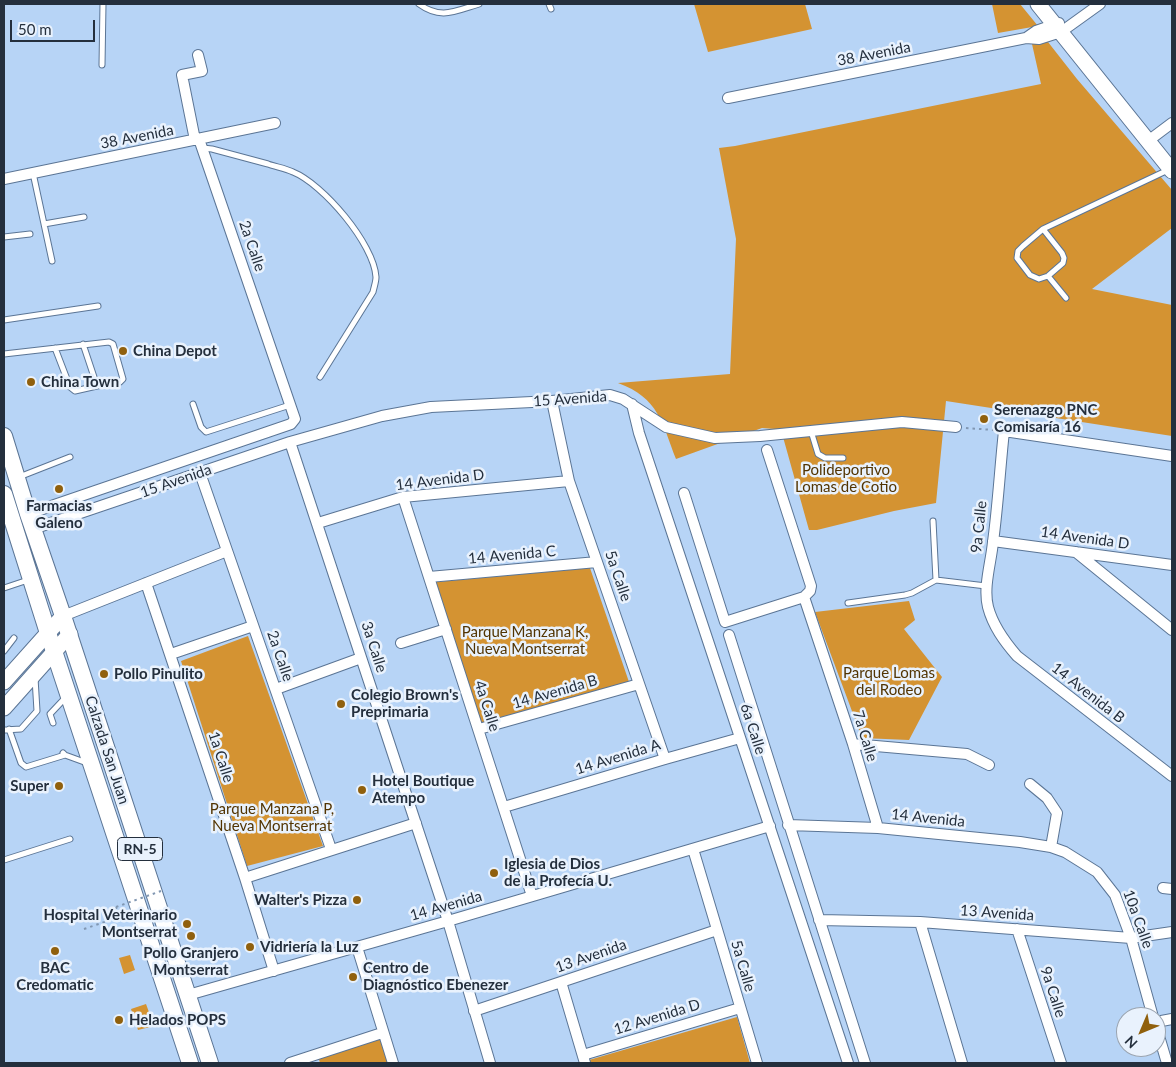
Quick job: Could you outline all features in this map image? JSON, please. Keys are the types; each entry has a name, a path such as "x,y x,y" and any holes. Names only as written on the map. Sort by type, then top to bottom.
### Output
{"main road":[{"path":"1038,4 1171,170"},
{"name":"Calzada San Juan","path":"4,436 210,1063"},
{"name":"Calzada San Juan","path":"4,494 8,516 31,579 190,1063"},
{"path":"4,682 63,616"},
{"path":"4,708 70,634"}],"street":[{"name":"38 Avenida","path":"728,98 1026,38 1039,38 1075,21 1100,4"},
{"name":"2a Calle","path":"31,521 291,424 296,419 199,143 182,75 202,71 198,55"},
{"path":"1148,141 1172,122"},
{"name":"38 Avenida","path":"4,179 199,143 275,123"},
{"name":"15 Avenida","path":"31,521 200,473 290,442 382,416 431,407 552,401 610,395 617,396 632,404 666,427 715,438 902,422 956,427"},
{"name":"5a Calle","path":"552,401 569,481 665,759"},
{"name":"6a Calle","path":"632,404 639,433 848,1063"},
{"path":"1004,431 1172,456"},
{"name":"9a Calle","path":"994,625 988,606 987,586 1004,431"},
{"name":"3a Calle","path":"290,442 448,921 490,1063"},
{"path":"684,494 725,622 804,597 810,592 811,586 767,450"},
{"name":"2a Calle","path":"200,473 332,849"},
{"name":"14 Avenida D","path":"318,524 403,497 569,481"},
{"name":"4a Calle","path":"403,497 532,896"},
{"name":"14 Avenida D","path":"993,541 1172,565"},
{"path":"63,616 227,550"},
{"path":"1076,552 1172,630"},
{"name":"14 Avenida C","path":"429,577 597,562"},
{"name":"1a Calle","path":"146,583 245,878 274,971"},
{"name":"7a Calle","path":"804,597 853,744 878,828"},
{"name":"14 Avenida B","path":"994,625 1004,642 1017,656 1172,776"},
{"path":"171,654 253,626"},
{"path":"401,643 446,629"},
{"name":"6a Calle","path":"729,635 865,1063"},
{"path":"276,689 362,658"},
{"name":"14 Avenida B","path":"479,730 639,684"},
{"name":"14 Avenida A","path":"504,807 740,738"},
{"path":"853,744 967,754 988,765"},
{"path":"1030,784 1047,798 1057,813 1051,847"},
{"path":"245,878 416,823"},
{"name":"14 Avenida","path":"788,824 878,828 1020,842 1051,847 1065,852"},
{"name":"14 Avenida","path":"188,995 770,826"},
{"name":"5a Calle","path":"693,849 757,1063"},
{"name":"10a Calle","path":"1065,852 1090,866 1115,894 1131,938 1150,1007"},
{"name":"13 Avenida","path":"819,920 920,922 1131,938 1172,932"},
{"path":"920,922 962,1063"},
{"name":"9a Calle","path":"1017,929 1061,1063"},
{"name":"13 Avenida","path":"474,1011 717,930"},
{"path":"357,947 382,1033 393,1063"},
{"path":"561,982 584,1059"},
{"name":"12 Avenida D","path":"584,1059 740,1008"},
{"path":"290,1063 309,1061 382,1033"}],"lane":[{"path":"102,64 103,4"},
{"path":"419,4 434,13 442,14 479,4"},
{"path":"199,143 212,149 294,172 307,180 335,204 352,226 370,258 376,276 373,292 320,377"},
{"path":"1042,229 1064,258 1063,263 1048,276 1039,279 1030,275 1018,258 1018,251 1042,229 1171,170"},
{"path":"32,173 52,261"},
{"path":"44,224 84,217"},
{"path":"4,237 30,234"},
{"path":"1048,276 1066,298"},
{"path":"4,320 98,306"},
{"path":"4,354 83,344 109,342 113,344 123,379 120,382 72,390 55,348"},
{"path":"83,344 97,386"},
{"path":"193,404 200,427 206,432 291,405"},
{"path":"810,430 818,454 825,458 843,458"},
{"path":"17,478 70,457"},
{"path":"933,521 936,580"},
{"path":"4,588 31,579"},
{"path":"848,604 905,595 918,591 936,580 987,586"},
{"path":"4,651 14,638"},
{"path":"34,673 37,711 21,729 6,730 21,763 26,767 64,754 92,765"},
{"path":"50,714 69,694"},
{"path":"37,711 50,714"},
{"path":"50,714 53,723"},
{"path":"4,860 70,840"}],"path":[{"path":"956,427 1004,431"},
{"path":"84,929 119,917 116,907 161,892"}],"green space":[{"path":"694,4 805,4 812,29 708,52"},
{"path":"992,4 1020,4 1038,26 998,33"},
{"name":"Polideportivo Lomas de Cotio","path":"1048,42 1077,79 1172,190 1172,228 1092,289 1172,305 1172,436 946,401 936,503 817,530 809,530 783,437 775,429 762,428 676,459 662,423 651,404 632,389 618,383 730,374 736,239 719,148 1041,84 1032,44"},
{"name":"Parque Manzana K, Nueva Montserrat","path":"590,568 629,682 481,724 436,582"},
{"name":"Parque Lomas del Rodeo","path":"909,601 915,620 904,629 942,677 909,740 862,738 815,612"},
{"name":"Parque Manzana P, Nueva Montserrat","path":"248,636 323,846 247,866 181,661"},
{"path":"130,955 135,970 124,974 119,958"},
{"path":"146,1004 154,1026 138,1030 131,1009"},
{"path":"737,1017 750,1063 591,1063 589,1060"},
{"path":"380,1036 388,1063 320,1063 318,1056"}],"place":[{"name":"China Depot","path":"123,351"},
{"name":"China Town","path":"31,382"},
{"name":"Serenazgo PNC Comisaría 16","path":"984,419"},
{"name":"Farmacias Galeno","path":"59,489"},
{"name":"Pollo Pinulito","path":"104,674"},
{"name":"Colegio Brown's Preprimaria","path":"341,704"},
{"name":"Super","path":"59,786"},
{"name":"Hotel Boutique Atempo","path":"362,790"},
{"name":"Iglesia de Dios de la Profecía U.","path":"494,873"},
{"name":"Walter's Pizza","path":"357,900"},
{"name":"Hospital Veterinario Montserrat","path":"187,924"},
{"name":"Pollo Granjero Montserrat","path":"191,936"},
{"name":"Vidriería la Luz","path":"250,947"},
{"name":"BAC Credomatic","path":"55,951"},
{"name":"Centro de Diagnóstico Ebenezer","path":"353,977"},
{"name":"Helados POPS","path":"119,1020"}]}
